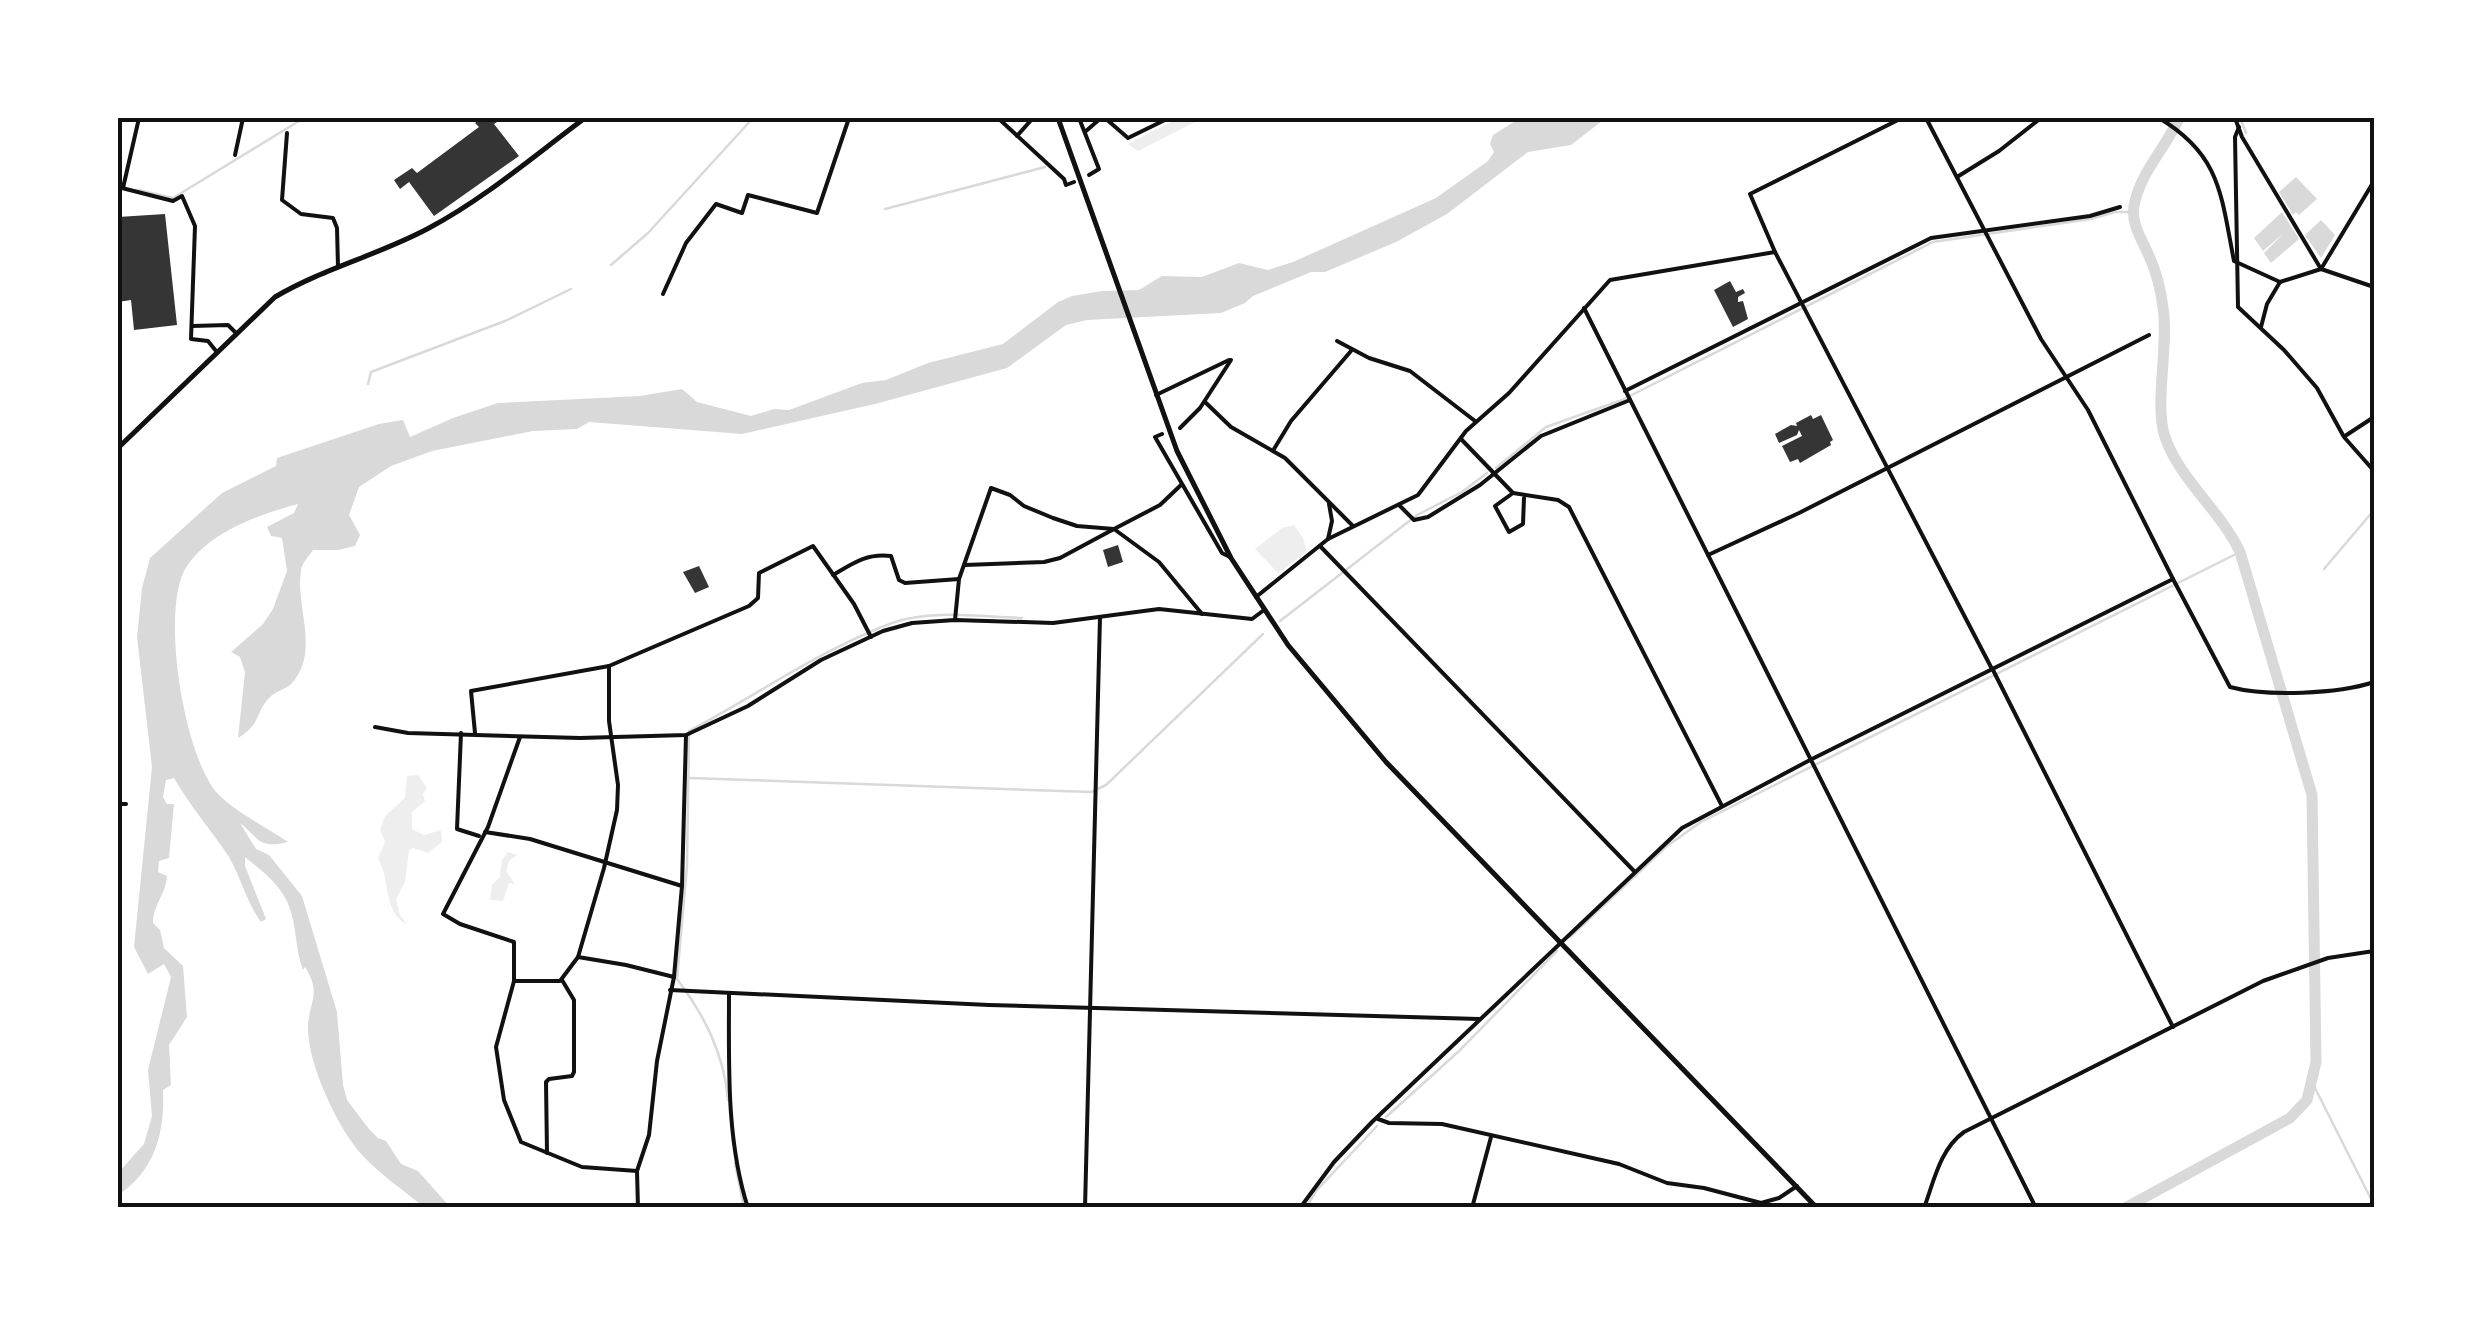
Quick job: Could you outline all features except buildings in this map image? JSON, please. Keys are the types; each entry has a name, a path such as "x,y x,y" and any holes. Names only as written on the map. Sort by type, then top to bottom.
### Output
{"main road":[{"path":"118,448 275,297 300,282 431,227 585,118"},
{"path":"1058,118 1156,394 1200,500 1264,610 1354,728 1817,1208"}],"street":[{"path":"139,118 120,188 173,201 182,196 195,226 191,339 208,341 216,351"},
{"path":"235,155 244,118"},
{"path":"663,294 686,243 716,204 742,213 748,195 817,213 849,118"},
{"path":"998,118 1066,185 1074,182"},
{"path":"1017,136 1033,118"},
{"path":"1079,118 1099,170 1089,176"},
{"path":"1086,131 1103,118 1128,138 1169,118"},
{"path":"1150,118 1151,126"},
{"path":"1902,118 1750,194 1800,304 1993,671 2173,1028"},
{"path":"1926,118 2041,340 2088,410 2226,682 2236,689 2270,691 2338,689 2374,682"},
{"path":"1957,177 2041,118"},
{"path":"2160,118 2197,144 2219,189 2234,262 2280,282"},
{"path":"2236,118 2321,269"},
{"path":"2239,128 2235,137 2238,307 2262,327 2317,388 2344,437 2374,470"},
{"path":"287,132 282,200 301,214 334,218 338,267"},
{"path":"2321,269 2374,182"},
{"path":"1626,391 1930,238 2090,216 2120,206"},
{"path":"1256,597 1328,539 1418,495 1475,421 1509,392 1610,280 1775,252"},
{"path":"2262,327 2266,304 2280,282 2321,269 2374,288"},
{"path":"1584,308 2036,1208"},
{"path":"192,326 228,325 236,333"},
{"path":"1708,556 2149,335"},
{"path":"1338,340 1351,350 1410,371 1475,421"},
{"path":"1274,450 1351,350"},
{"path":"1156,394 1231,360 1216,378 1205,402 1180,428"},
{"path":"1400,506 1407,515 1419,520 1494,476 1542,436 1630,400"},
{"path":"1205,402 1231,427 1274,450 1352,525"},
{"path":"2344,437 2374,417"},
{"path":"1162,434 1155,437 1180,485 1222,553 1232,558"},
{"path":"1460,439 1513,492 1558,500 1569,507 1722,806"},
{"path":"965,566 1060,558 1160,505 1180,485"},
{"path":"955,620 960,578 991,488 1024,506 1078,526 1114,529 1159,562 1202,614"},
{"path":"1513,492 1495,506 1509,532 1524,524 1524,496"},
{"path":"1328,502 1332,520 1328,539"},
{"path":"476,733 471,691 609,666 750,606 758,598 759,573 813,546 870,635"},
{"path":"1320,546 1634,871"},
{"path":"833,575 865,557 880,555 891,556 899,580 905,583 960,578"},
{"path":"1300,1208 1334,1162 1377,1118 1682,828 2173,579"},
{"path":"374,727 408,733 686,736 748,706 821,660 870,635 912,623 1053,622 1159,609 1252,619 1264,610"},
{"path":"1085,1208 1100,617"},
{"path":"562,980 578,957 605,863 618,797 610,736 609,666"},
{"path":"462,733 458,829 530,839 682,886"},
{"path":"520,736 483,834 443,914 460,924 514,942 514,980 496,1047 504,1100 521,1142 582,1167 638,1171"},
{"path":"638,1208 638,1171 649,1135 657,1061 674,977 682,886 686,736"},
{"path":"118,804 126,804"},
{"path":"1924,1208 1950,1142 1992,1118 2300,966 2374,951"},
{"path":"578,957 674,977"},
{"path":"514,980 562,980"},
{"path":"547,1154 546,1082 549,1078 572,1076 574,1072 574,1000 562,980"},
{"path":"670,990 1478,1019"},
{"path":"729,994 729,1074 740,1180 748,1208"},
{"path":"1377,1118 1442,1124 1620,1164 1667,1183 1698,1186 1761,1203 1779,1198 1797,1186"},
{"path":"1472,1208 1491,1137"}],"shaded area":[{"path":"1179,118 1203,118 1138,151 1128,144"},
{"path":"1520,118 1606,118 1571,145 1528,152 1447,214 1396,242 1325,272 1311,272 1221,313 1087,320 1066,325 1007,368 875,404 742,434 589,422 577,429 533,431 432,451 391,466 359,487 349,515 360,535 355,546 313,550 304,562 300,584 306,644 300,671 289,686 271,696 255,723 238,738 245,672 240,657 231,652 263,624 273,609 287,571 282,538 271,536 267,527 294,513 298,504 252,519 209,543 187,566 175,614 179,682 195,749 218,794 288,842 265,843 240,823 256,849 269,855 302,896 337,1012 347,1100 369,1129 386,1141 401,1164 418,1171 450,1207 424,1207 370,1163 344,1130 313,1059 308,1027 313,984 300,962 286,898 245,857 266,919 261,922 229,857 174,778 166,780 163,797 167,804 174,804 169,858 159,861 158,872 167,876 166,882 153,923 160,930 164,948 183,966 187,1017 169,1045 171,1085 163,1090 162,1121 155,1149 141,1174 118,1195 118,1173 144,1144 152,1116 148,1070 171,977 164,964 148,974 134,947 152,767 137,637 142,588 150,558 222,493 276,466 277,458 379,424 403,420 410,437 498,403 640,396 682,389 697,402 751,416 774,409 789,410 862,383 886,380 928,363 1003,344 1058,302 1072,296 1139,290 1162,276 1202,277 1239,263 1268,270 1293,262 1436,198 1488,161 1494,152 1490,144 1493,135"},
{"path":"2296,177 2317,199 2299,215 2293,215 2279,192"},
{"path":"2282,212 2299,239 2271,263 2264,253 2284,233 2263,251 2254,238"},
{"path":"2321,220 2335,235 2321,258 2305,235"},
{"path":"1294,525 1307,552 1278,573 1255,549 1282,528"},
{"path":"418,775 427,788 423,794 425,801 412,812 412,829 424,835 441,830 442,842 428,853 409,850 405,882 396,899 407,925 390,903 378,858 385,842 380,830 385,816 405,798 407,776"},
{"path":"508,852 517,855 509,861 506,871 515,884 509,883 503,901 490,900 492,885 500,877 502,860"}],"waterway":[{"path":"138,190 173,198 304,118"},
{"path":"611,265 648,233 753,118"},
{"path":"2125,1208 2290,1118 2307,1100 2316,1062 2312,795 2240,552 2180,467 2162,424 2163,308 2152,262 2133,213 2147,171 2179,118"},
{"path":"2240,118 2246,133"},
{"path":"885,209 1045,167"},
{"path":"1496,468 1546,427 1622,400 1933,242 2133,212"},
{"path":"368,384 371,372 505,321 571,289"},
{"path":"1280,621 1417,515 1462,492 1487,473"},
{"path":"2324,569 2374,510"},
{"path":"1570,937 1667,846 1701,822 2240,552"},
{"path":"728,1100 711,1035 677,979 687,866 689,731 814,660 892,623 940,615 1022,618"},
{"path":"690,778 1091,792 1106,785 1263,634"},
{"path":"1386,1117 1458,1052 1557,951"},
{"path":"2313,1084 2374,1205"},
{"path":"1306,1208 1316,1191 1377,1126"},
{"path":"735,1163 744,1208"}]}
